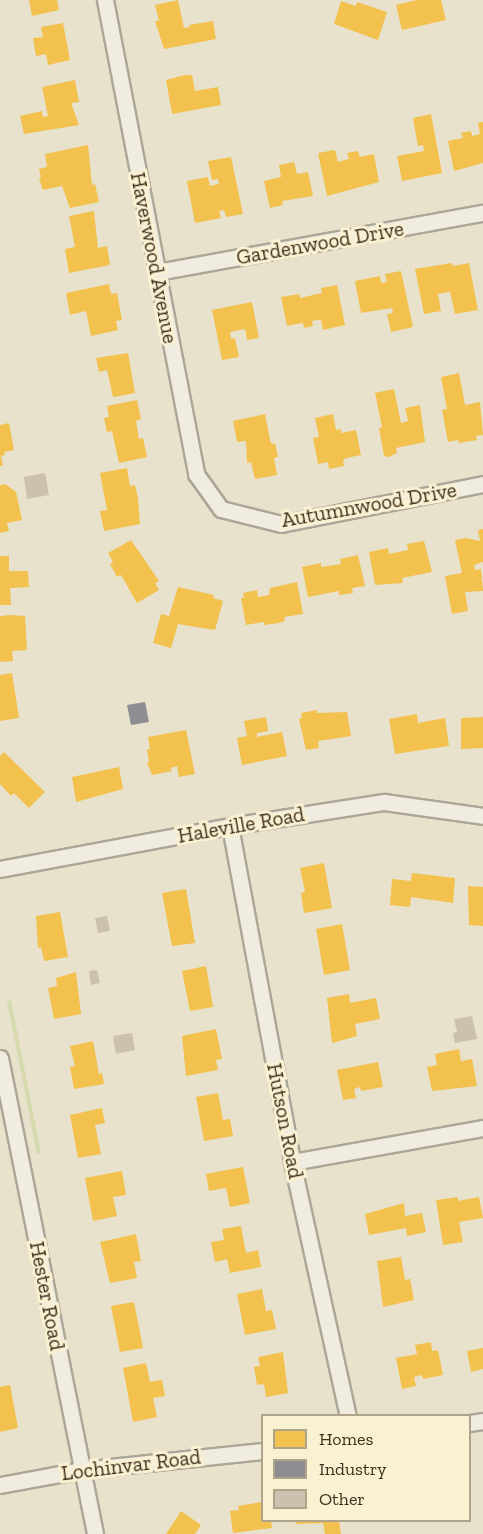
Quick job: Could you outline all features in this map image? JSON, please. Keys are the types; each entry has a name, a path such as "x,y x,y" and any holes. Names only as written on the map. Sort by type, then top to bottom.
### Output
{"street":[{"name":"Haverwood Avenue","path":"105,0 196,474 221,509"},
{"name":"Gardenwood Drive","path":"157,272 483,213"},
{"name":"Autumnwood Drive","path":"221,509 280,524 483,484"},
{"name":"Haleville Road","path":"0,869 230,826 384,802 483,816"},
{"name":"Hutson Road","path":"230,826 292,1162 348,1414"},
{"name":"Hester Road","path":"0,1058 95,1534"},
{"path":"292,1162 483,1128"},
{"name":"Lochinvar Road","path":"0,1485 81,1470 261,1451"}],"green space":[{"path":"11,1000 41,1153 37,1154 7,1001"}],"building: Homes":[{"path":"29,0 57,0 59,10 32,16"},
{"path":"178,0 184,28 213,21 216,39 164,49 155,21 159,21 155,5"},
{"path":"417,0 441,0 446,20 402,30 396,5"},
{"path":"341,1 356,6 357,2 387,12 378,40 334,24"},
{"path":"63,23 70,60 48,65 46,54 36,56 33,38 43,37 41,27"},
{"path":"192,75 195,91 218,87 221,105 172,114 166,80"},
{"path":"75,80 79,102 71,103 79,125 24,134 20,116 42,111 43,117 48,116 42,87"},
{"path":"431,114 442,173 402,181 397,156 424,151 423,145 418,146 413,118"},
{"path":"483,122 483,163 454,171 448,141 463,138 461,133 471,131 472,136 480,134 478,123"},
{"path":"88,145 92,185 95,184 99,202 70,208 62,186 43,190 39,179 41,179 39,169 47,167 45,154"},
{"path":"335,150 338,162 349,159 347,153 358,151 360,157 374,154 379,182 327,196 318,153"},
{"path":"231,157 243,214 226,217 224,210 219,211 221,218 195,223 187,181 208,177 210,186 219,184 218,179 212,180 208,161"},
{"path":"294,162 297,174 308,172 313,196 282,201 283,205 270,208 264,181 281,177 279,165"},
{"path":"94,211 98,248 107,246 110,265 69,273 65,249 75,247 69,216"},
{"path":"452,263 453,266 469,263 478,310 455,314 450,292 438,294 441,311 424,314 415,269"},
{"path":"401,271 413,327 391,332 387,314 393,313 392,308 361,313 355,281 380,276 381,283 387,282 385,274"},
{"path":"109,284 111,294 117,293 122,320 116,321 118,330 91,336 86,311 70,315 66,293"},
{"path":"337,285 345,325 323,330 321,320 318,320 312,321 313,326 304,328 303,323 287,326 281,297 299,294 300,298 322,293 321,288"},
{"path":"252,302 259,338 247,340 245,329 230,332 231,339 235,338 239,357 222,360 212,310"},
{"path":"128,353 135,393 113,397 107,370 99,372 96,358"},
{"path":"459,373 465,405 480,402 483,435 476,436 477,440 459,443 458,440 448,442 442,410 447,409 441,377"},
{"path":"394,389 401,423 408,421 405,408 420,405 425,442 396,448 397,453 389,457 384,456 379,428 382,427 375,393"},
{"path":"137,400 141,419 136,421 139,439 143,438 147,457 119,463 112,431 107,432 104,418 109,417 107,406"},
{"path":"265,414 270,440 272,444 275,443 278,457 274,458 277,475 255,479 251,462 247,463 246,441 237,442 233,421"},
{"path":"333,414 336,430 341,429 341,433 356,430 361,455 346,458 343,460 344,466 329,469 328,462 318,464 313,438 319,437 315,418"},
{"path":"9,423 14,450 4,452 5,455 1,456 3,466 0,466 0,425"},
{"path":"127,468 130,486 135,485 140,524 104,531 100,511 107,510 100,473"},
{"path":"5,484 16,492 22,520 7,523 9,531 0,533 0,485"},
{"path":"483,529 483,562 474,565 475,570 481,569 483,591 465,592 468,611 452,614 445,576 462,573 455,540 466,538 480,541 478,530"},
{"path":"131,540 159,581 155,583 159,590 137,603 121,575 117,577 110,564 113,562 108,553"},
{"path":"424,541 432,572 402,578 403,583 375,585 369,552 388,548 389,554 408,550 407,544"},
{"path":"358,555 365,586 352,588 353,593 339,595 339,591 308,597 302,567 321,563 321,567 341,564 340,559"},
{"path":"0,556 9,556 9,571 28,571 29,587 10,588 11,605 0,605"},
{"path":"297,582 303,614 284,617 285,621 279,623 264,625 264,622 246,625 241,598 244,598 243,593 257,590 258,597 269,595 270,588"},
{"path":"178,587 214,595 213,598 223,601 215,630 178,624 171,648 153,643 161,614 169,616"},
{"path":"0,616 25,616 27,650 12,651 13,661 0,662"},
{"path":"12,673 19,718 0,721 0,675"},
{"path":"317,710 317,713 347,712 351,736 318,741 319,748 306,750 299,719 302,718 301,713"},
{"path":"417,714 418,723 445,718 449,746 395,754 389,719"},
{"path":"266,717 268,731 257,733 257,737 282,732 287,756 242,765 237,738 247,736 244,721"},
{"path":"483,717 483,748 461,749 461,718"},
{"path":"186,730 195,774 179,777 177,766 171,768 172,771 152,775 147,762 149,762 147,749 150,749 148,737"},
{"path":"4,752 45,792 29,808 14,793 11,796 0,784 0,756"},
{"path":"119,767 123,789 76,802 72,777"},
{"path":"324,863 332,908 304,913 301,893 305,892 300,868"},
{"path":"412,873 455,878 453,903 411,897 410,907 390,905 392,879 411,881"},
{"path":"468,886 483,887 483,926 469,925"},
{"path":"186,889 195,943 172,946 162,893"},
{"path":"60,912 68,957 44,961 41,947 38,948 36,916"},
{"path":"342,924 350,970 324,975 316,929"},
{"path":"206,966 213,1007 190,1011 182,971"},
{"path":"76,972 81,1014 54,1019 48,988 57,986 56,978"},
{"path":"349,994 350,1003 376,998 380,1019 355,1024 357,1036 332,1043 327,998"},
{"path":"216,1029 222,1059 216,1060 218,1070 186,1076 182,1036"},
{"path":"93,1041 99,1074 102,1073 104,1084 74,1089 70,1067 75,1066 70,1046"},
{"path":"459,1049 461,1061 472,1059 477,1086 432,1091 427,1067 437,1065 435,1054"},
{"path":"378,1062 383,1087 361,1091 360,1087 354,1089 356,1098 343,1100 337,1070"},
{"path":"218,1093 223,1120 230,1119 233,1136 204,1141 196,1097"},
{"path":"102,1108 105,1123 95,1125 101,1154 78,1158 70,1115"},
{"path":"243,1167 250,1203 230,1207 226,1188 209,1191 206,1174"},
{"path":"122,1171 126,1195 113,1197 117,1216 93,1221 85,1178"},
{"path":"458,1197 458,1201 479,1197 483,1218 459,1222 463,1242 443,1245 436,1200"},
{"path":"404,1203 405,1216 422,1213 426,1232 407,1236 406,1228 369,1235 365,1214"},
{"path":"241,1226 246,1253 258,1250 261,1267 230,1273 227,1259 215,1262 211,1242 224,1240 222,1229"},
{"path":"136,1234 141,1261 134,1262 137,1278 110,1283 100,1242"},
{"path":"401,1257 405,1280 410,1279 414,1300 383,1307 377,1261"},
{"path":"262,1289 266,1311 272,1310 276,1329 245,1335 237,1294"},
{"path":"134,1302 143,1348 120,1352 111,1306"},
{"path":"431,1342 432,1351 438,1350 443,1375 423,1379 422,1375 414,1377 416,1386 402,1389 396,1358 417,1354 415,1345"},
{"path":"483,1348 483,1369 471,1372 467,1351"},
{"path":"283,1352 288,1393 266,1397 264,1384 257,1385 254,1367 260,1366 258,1357"},
{"path":"146,1363 150,1382 162,1380 165,1396 153,1398 157,1417 133,1422 123,1368"},
{"path":"10,1385 18,1428 0,1432 0,1387"},
{"path":"261,1502 261,1522 271,1522 272,1528 233,1533 230,1511 239,1510 238,1506"},
{"path":"181,1511 201,1525 195,1534 166,1534"},
{"path":"296,1522 339,1522 341,1534 325,1534 323,1523 296,1524"}],"building: Industry":[{"path":"145,702 149,722 131,725 127,705"}],"building: Other":[{"path":"45,473 49,495 27,499 24,477"},
{"path":"107,916 110,931 98,933 95,918"},
{"path":"97,970 100,983 91,985 89,971"},
{"path":"472,1016 477,1039 455,1043 453,1033 457,1032 454,1019"},
{"path":"132,1033 135,1050 116,1054 113,1036"}]}
